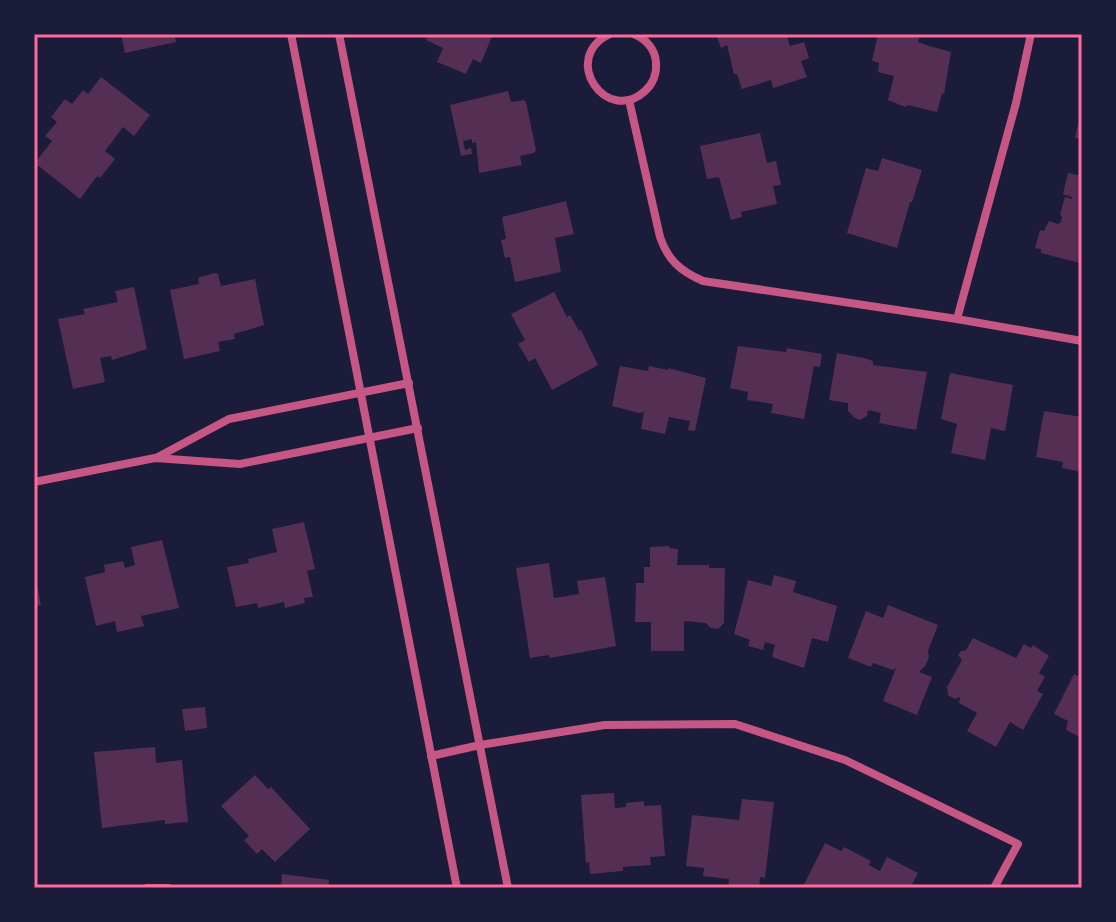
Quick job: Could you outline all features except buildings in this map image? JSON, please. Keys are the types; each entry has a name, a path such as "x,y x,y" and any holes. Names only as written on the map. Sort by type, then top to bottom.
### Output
{"street":[{"path":"291,34 457,888"},
{"path":"339,34 508,888"},
{"path":"610,34 597,42 591,51 588,73 598,91 607,97 629,100 649,87 657,65 648,43 634,34"},
{"path":"957,319 1016,103 1031,34"},
{"path":"629,100 666,255 688,274 703,281 1082,341"},
{"path":"155,458 229,419 409,383"},
{"path":"34,482 155,458 240,464 418,428"},
{"path":"431,756 605,725 735,724 845,760 1018,844 994,888"},
{"path":"147,888 168,888"}]}
